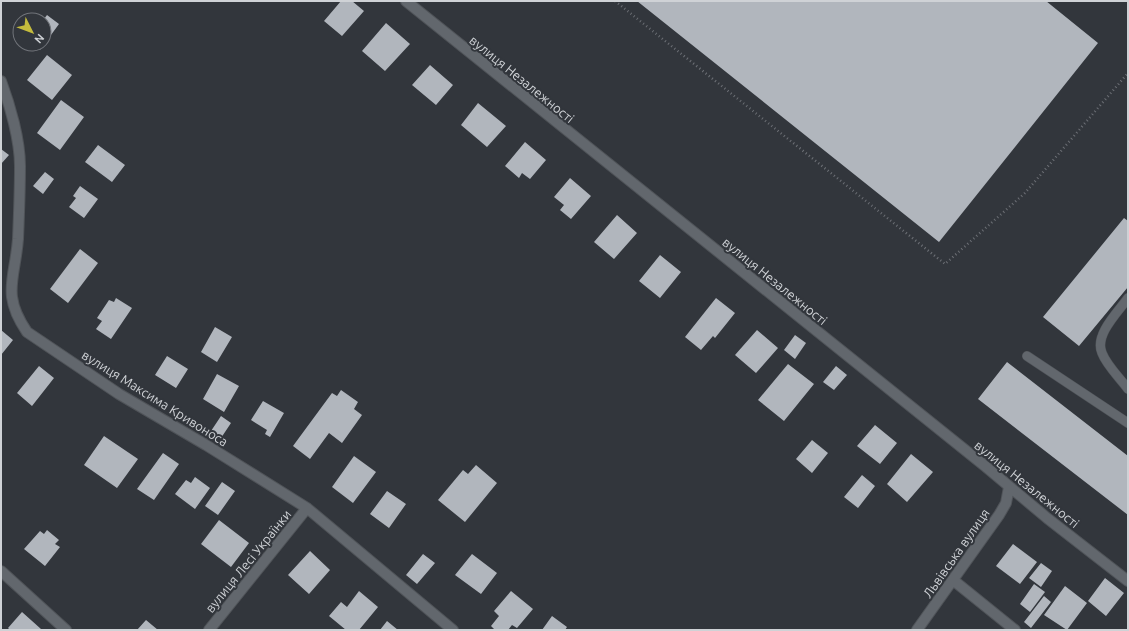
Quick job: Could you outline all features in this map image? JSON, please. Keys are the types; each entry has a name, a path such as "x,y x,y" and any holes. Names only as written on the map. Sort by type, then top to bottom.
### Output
{"street":[{"name":"вулиця Незалежності","path":"406,1 985,466 1009,487 1128,581"},
{"name":"вулиця Максима Кривоноса","path":"1,80 10,105 20,164 18,241 11,277 13,304 17,317 27,332 119,394 206,445 307,508 453,630"},
{"name":"Львівська вулиця","path":"917,630 1006,503 1009,487"},
{"name":"вулиця Лесі Українки","path":"209,630 307,508"},
{"path":"2,574 66,630"},
{"path":"953,580 1015,630"}],"lane":[{"path":"1128,298 1104,332 1100,345 1104,357 1128,388"},
{"path":"1027,356 1128,423"}],"path":[{"path":"615,1 945,264 1025,193 1128,73"}],"building":[{"path":"341,1 352,1 364,11 342,36 324,21"},
{"path":"637,1 1046,1 1098,43 939,242"},
{"path":"52,19 59,24 52,34"},
{"path":"386,23 410,44 385,71 362,51"},
{"path":"47,55 72,75 52,100 27,80"},
{"path":"430,65 453,85 436,105 412,85"},
{"path":"61,100 84,117 60,150 37,133"},
{"path":"478,103 506,126 487,147 461,125"},
{"path":"525,142 546,160 530,179 522,173 519,178 505,166"},
{"path":"98,145 125,165 112,182 85,162"},
{"path":"1,149 9,155 1,164"},
{"path":"45,172 54,179 43,194 33,186"},
{"path":"570,178 591,196 571,219 560,210 564,205 554,197"},
{"path":"80,186 98,199 84,218 69,207 76,198 73,196"},
{"path":"617,215 637,233 614,259 594,242"},
{"path":"1124,218 1128,221 1128,287 1079,346 1043,317"},
{"path":"80,249 98,263 68,303 50,289"},
{"path":"660,255 681,272 660,298 639,281"},
{"path":"116,298 132,308 111,339 96,329 102,321 97,318 109,300 114,302"},
{"path":"716,298 735,313 715,338 713,336 701,350 685,337"},
{"path":"215,327 232,337 217,362 201,352"},
{"path":"1,330 13,340 1,355"},
{"path":"757,330 778,348 756,373 735,355"},
{"path":"795,335 806,343 795,359 784,350"},
{"path":"167,356 188,369 176,388 155,375"},
{"path":"1007,362 1128,456 1128,515 978,399"},
{"path":"788,364 814,384 784,421 758,400"},
{"path":"39,366 54,378 32,406 17,393"},
{"path":"836,366 847,375 834,390 823,382"},
{"path":"217,374 239,386 224,412 203,399"},
{"path":"341,390 358,402 354,409 362,415 342,443 329,433 310,459 293,446 332,393 337,396"},
{"path":"263,401 284,413 270,437 265,434 267,430 251,420"},
{"path":"221,416 231,423 221,438 211,431"},
{"path":"875,425 897,443 880,464 857,446"},
{"path":"104,436 138,459 117,488 84,465"},
{"path":"812,440 828,453 812,473 796,459"},
{"path":"163,453 179,464 154,500 137,489"},
{"path":"911,454 933,472 907,502 887,484"},
{"path":"354,456 376,472 353,503 332,487"},
{"path":"476,465 497,483 465,522 438,500 463,470 468,474"},
{"path":"862,475 875,486 858,508 844,497"},
{"path":"195,477 210,488 195,509 175,494 186,480 191,483"},
{"path":"222,482 235,491 218,515 205,506"},
{"path":"387,491 406,504 389,528 370,514"},
{"path":"219,520 249,543 231,567 201,544"},
{"path":"47,530 59,540 55,544 60,547 45,566 24,549 40,531 44,534"},
{"path":"1013,544 1037,562 1020,584 996,566"},
{"path":"310,551 330,570 309,594 288,575"},
{"path":"423,554 435,563 417,584 406,575"},
{"path":"472,554 497,573 481,594 455,575"},
{"path":"1041,563 1052,571 1041,587 1029,578"},
{"path":"1105,578 1124,593 1106,616 1088,601"},
{"path":"1034,584 1045,592 1030,612 1020,604"},
{"path":"1065,586 1087,603 1067,630 1044,615"},
{"path":"359,591 378,607 359,630 346,630 329,616 341,602 347,607"},
{"path":"511,591 533,609 517,628 512,625 508,630 495,630 491,626 499,616 494,611"},
{"path":"1044,596 1051,602 1031,628 1024,622"},
{"path":"22,612 41,629 10,630 8,628"},
{"path":"552,616 567,627 565,630 542,630"},
{"path":"146,620 158,630 137,630"},
{"path":"387,621 398,630 380,630"}]}
